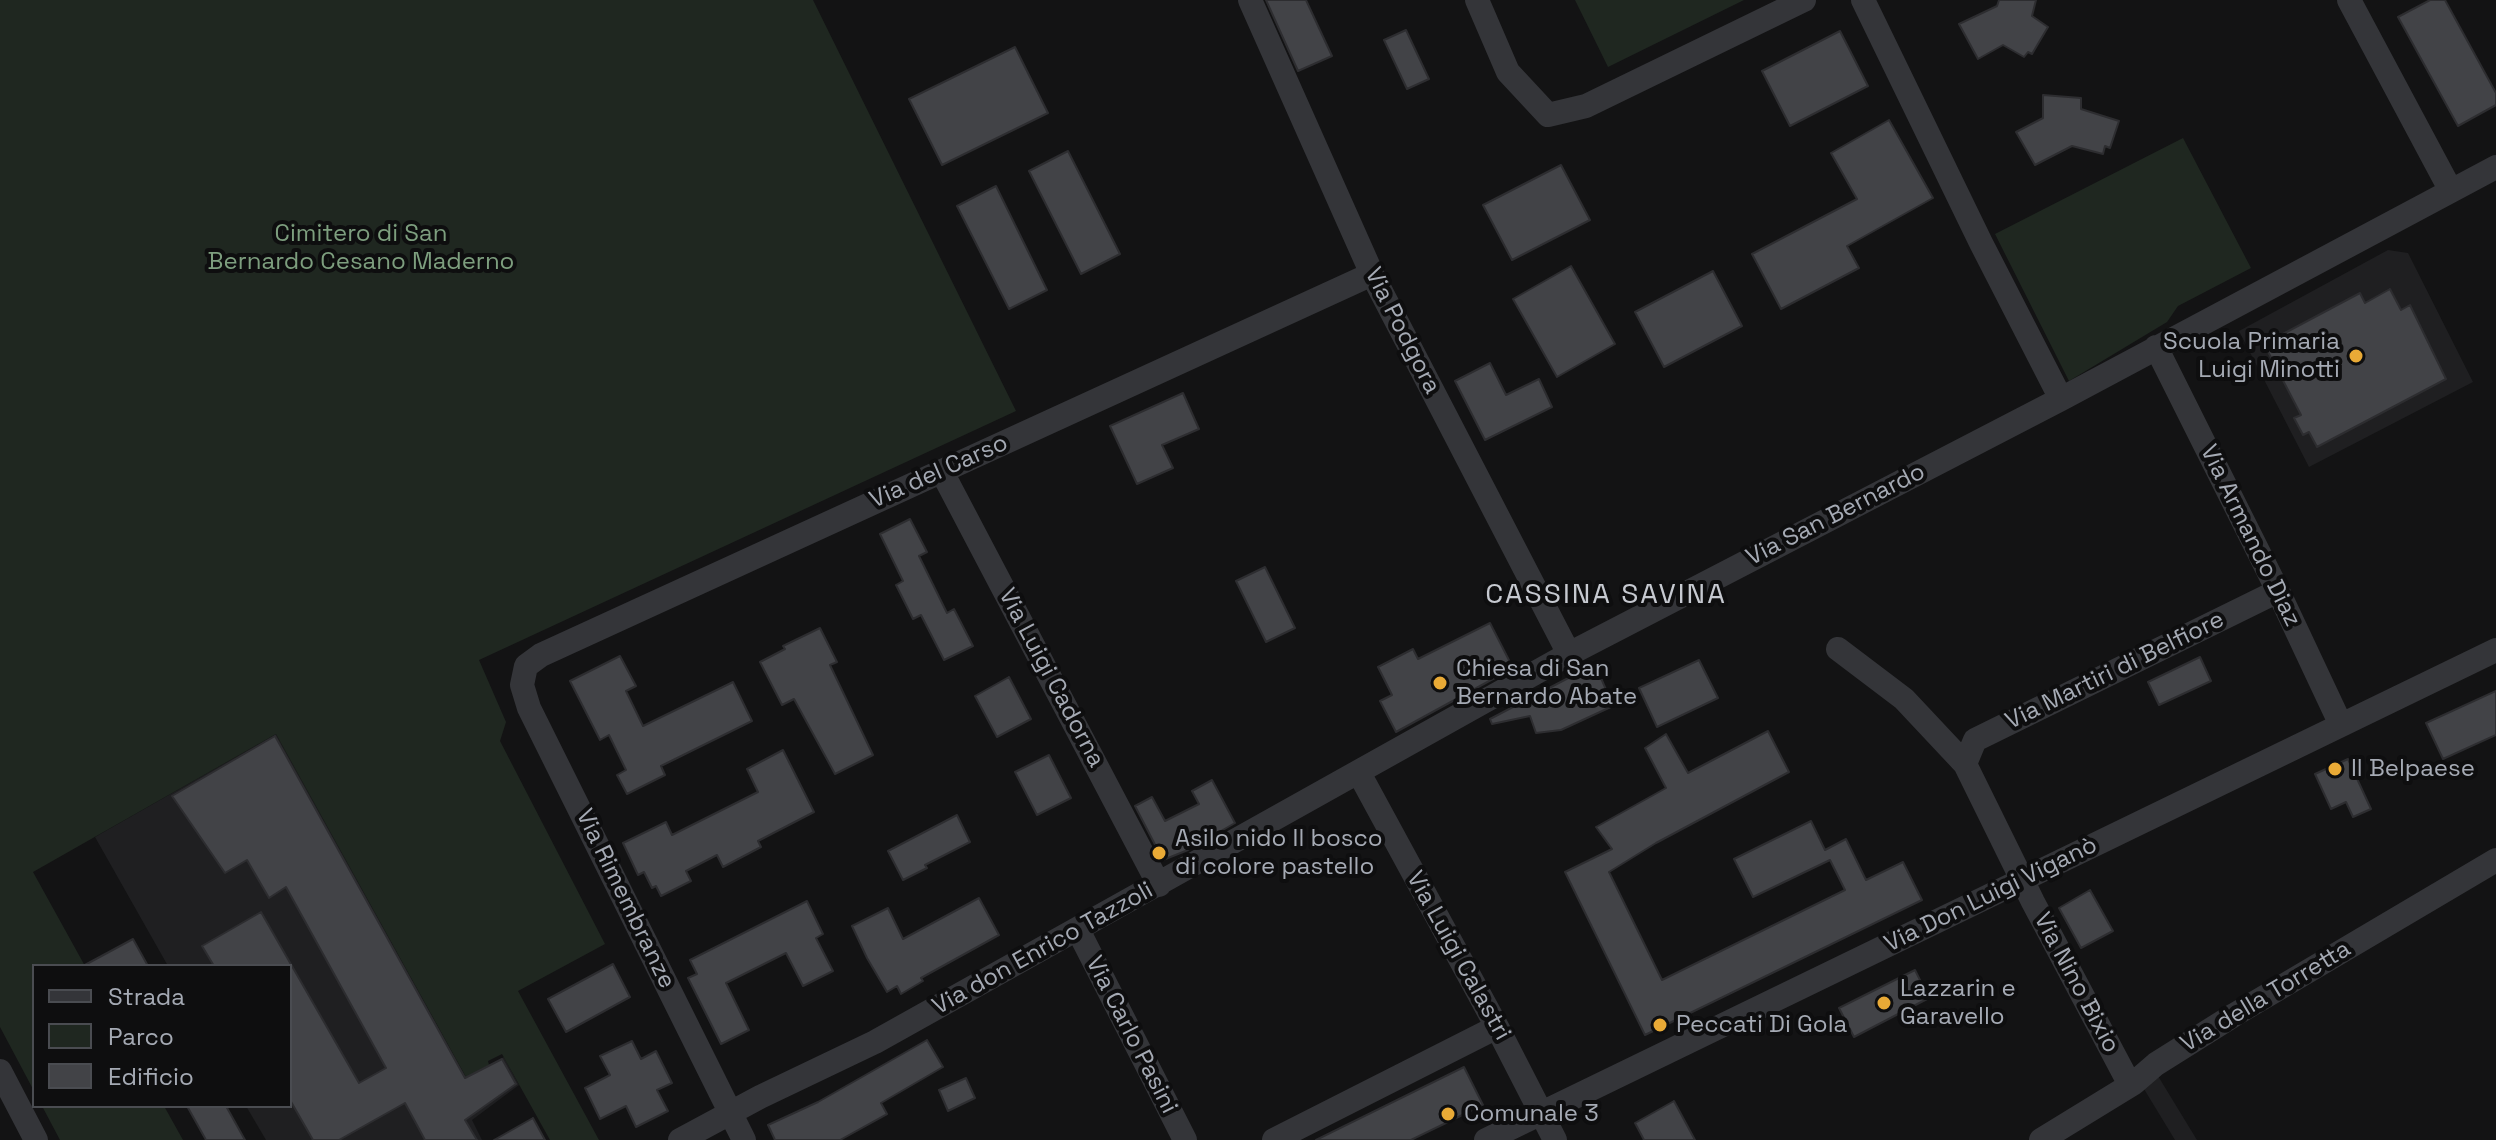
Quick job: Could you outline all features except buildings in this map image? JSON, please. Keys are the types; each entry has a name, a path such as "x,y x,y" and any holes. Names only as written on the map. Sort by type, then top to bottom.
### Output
{"street":[{"name":"Via Podgora","path":"1250,0 1372,274 1569,654"},
{"path":"1477,0 1508,72 1548,115 1586,106 1804,0"},
{"path":"1863,0 2061,399"},
{"path":"2349,0 2451,191"},
{"name":"Via San Bernardo","path":"1569,654 2061,399 2496,167"},
{"name":"Via del Carso","path":"522,685 526,666 541,655 1372,274"},
{"name":"Via Armando Diaz","path":"2156,347 2341,725"},
{"name":"Via Luigi Cadorna","path":"942,472 1159,885"},
{"name":"Via Martiri di Belfiore","path":"1965,764 1975,740 2278,591"},
{"name":"Via Nino Bixio","path":"1838,649 1904,699 1965,764 2033,902 2130,1085"},
{"name":"Via Don Luigi Viganò","path":"1486,1140 2496,650"},
{"name":"Via don Enrico Tazzoli","path":"680,1140 875,1042 1569,654"},
{"name":"Via Rimembranze","path":"522,685 529,708 744,1140"},
{"name":"Via Luigi Calastri","path":"1359,773 1555,1140"},
{"name":"Via della Torretta","path":"2041,1140 2069,1133 2152,1067 2496,860"},
{"name":"Via Carlo Pasini","path":"1078,930 1185,1140"},
{"path":"1274,1140 1497,1027"},
{"path":"0,1071 36,1140"}],"shaded area":[{"name":"Scuola Primaria Luigi Minotti","path":"2388,250 2408,253 2473,382 2309,467 2239,331"},
{"path":"276,734 466,1077 504,1057 519,1085 472,1120 482,1140 266,1140 247,1108 292,1108 292,964 167,964 95,837"},
{"path":"2158,1076 2197,1140 2175,1140 2144,1089"}],"green space":[{"name":"Cimitero di San Bernardo Cesano Maderno","path":"0,0 813,0 1016,411 479,660 506,722 500,741 605,944 518,991 599,1140 550,1140 502,1054 466,1077 276,734 33,872 84,964 32,964 32,1087 0,1027"},
{"path":"1575,0 1744,0 1608,67"},
{"path":"2183,138 2251,268 2178,306 2167,322 2069,381 1995,234"},
{"path":"43,1108 165,1108 183,1140 60,1140"}],"place":[{"name":"Scuola Primaria Luigi Minotti","path":"2356,356"},
{"name":"Chiesa di San Bernardo Abate","path":"1440,683"},
{"name":"Il Belpaese","path":"2335,769"},
{"name":"Asilo nido Il bosco di colore pastello","path":"1159,853"},
{"name":"Lazzarin e Garavello","path":"1884,1003"},
{"name":"Peccati Di Gola","path":"1660,1025"},
{"name":"Comunale 3","path":"1448,1114"}],"district":[{"name":"CASSINA SAVINA","path":"1606,595"}]}
